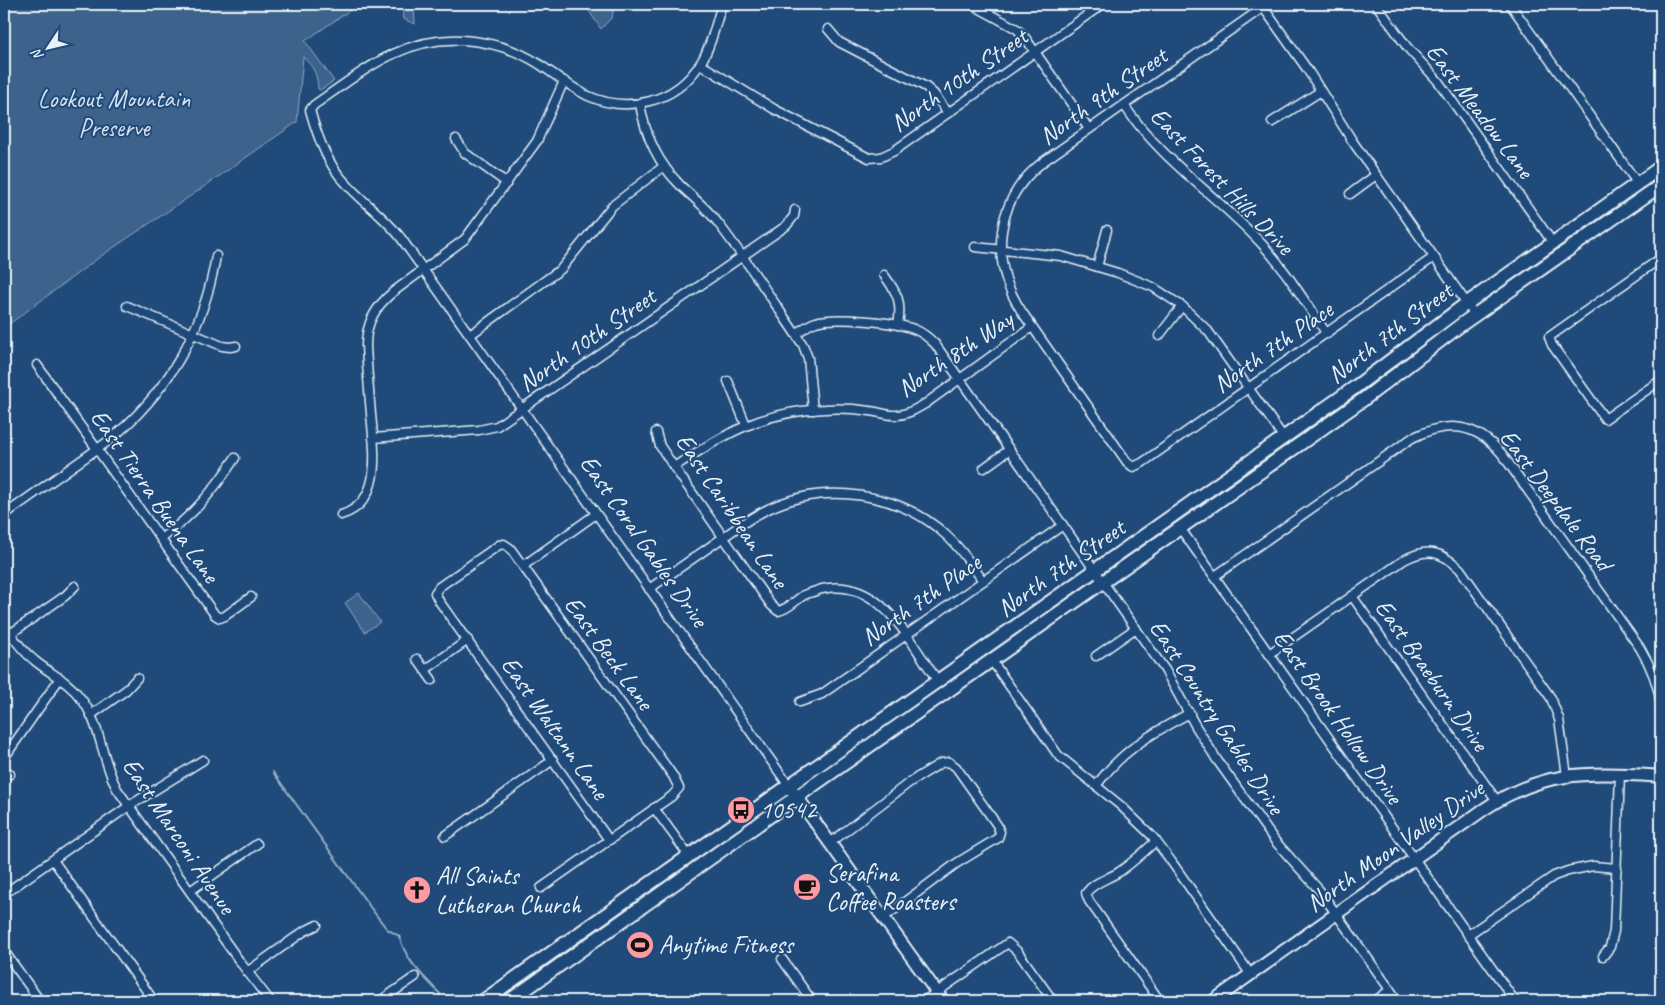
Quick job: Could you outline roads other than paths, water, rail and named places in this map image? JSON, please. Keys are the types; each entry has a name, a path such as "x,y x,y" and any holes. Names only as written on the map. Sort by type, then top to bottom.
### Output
{"main road":[{"name":"North 7th Street","path":"483,1001 1284,438 1466,304 1661,167"},
{"name":"North 7th Street","path":"510,1001 1364,399 1475,315 1661,185"},
{"path":"1590,218 1598,229"}],"street":[{"path":"341,515 353,510 366,496 374,470 366,345 368,326 385,299 465,240 537,141 564,81 603,102 640,104 656,100 670,93 688,78 700,64 722,4"},
{"path":"972,4 1016,29 1036,51 1089,129"},
{"name":"North 10th Street","path":"700,64 774,109 869,158 887,154 1103,4"},
{"name":"East Meadow Lane","path":"1376,4 1407,47 1438,81 1553,243"},
{"path":"1510,4 1638,184"},
{"path":"1266,5 1348,134 1475,315"},
{"name":"North 9th Street","path":"1001,250 1004,220 1011,200 1023,181 1037,167 1266,5"},
{"path":"828,29 839,42 926,87 934,94 948,113"},
{"name":"East Coral Gables Drive","path":"564,81 537,63 512,50 488,43 469,41 433,42 414,46 382,58 314,105 310,110 328,157 338,174 392,227 940,997"},
{"path":"1272,122 1321,91"},
{"path":"640,104 647,134 664,166 716,221 803,345 808,358 813,410"},
{"name":"East Forest Hills Drive","path":"1124,105 1158,148 1236,217 1268,250 1327,334"},
{"path":"456,139 465,153 507,183"},
{"path":"470,335 560,269 612,206 664,166"},
{"path":"1350,194 1376,175"},
{"name":"North 10th Street","path":"373,438 490,428 505,421 786,226 794,216 795,210"},
{"path":"1097,267 1107,230"},
{"path":"975,247 1053,255 1097,267 1153,287 1182,306 1208,331 1284,438"},
{"path":"1001,250 1003,275 1007,287 1032,327"},
{"path":"4,515 122,430 152,399 181,359 193,334 209,292 216,256"},
{"name":"North 7th Place","path":"1032,327 1133,467 1142,463 1434,258"},
{"path":"1661,258 1549,338 1552,345 1605,418 1661,380"},
{"path":"796,334 806,326 821,321 854,320 898,325 900,300 884,275"},
{"path":"128,306 222,346 236,346"},
{"path":"1159,336 1182,306"},
{"name":"East Country Gables Drive","path":"898,325 915,329 928,337 1136,628 1170,678 1217,760 1268,832 1320,892 1398,1001"},
{"name":"North 8th Way","path":"674,467 715,440 746,425 771,417 813,410 855,410 896,415 907,414 925,404 1032,327"},
{"name":"East Tierra Buena Lane","path":"37,365 215,615 220,618 225,616 251,596"},
{"path":"728,380 746,425"},
{"name":"East Deepdale Road","path":"1215,576 1412,438 1428,430 1441,427 1455,426 1468,429 1492,442 1502,454 1640,648 1655,678 1661,706"},
{"name":"East Caribbean Lane","path":"656,432 660,446 674,467 771,605 778,611 785,610 804,595 836,588 849,589 864,594 882,605 906,635"},
{"path":"984,468 1009,450"},
{"path":"161,539 185,520 213,491 235,458"},
{"path":"649,589 757,514 793,499 833,494 865,496 897,505 929,522 959,548 983,581"},
{"path":"523,566 596,514"},
{"name":"North 7th Place","path":"800,702 822,694 1063,525"},
{"name":"East Brook Hollow Drive","path":"1180,528 1515,1001"},
{"name":"East Beck Lane","path":"436,593 446,582 498,545 504,544 510,548 673,776 679,788 672,796 654,808"},
{"path":"1269,654 1415,553 1429,552 1440,554 1450,559 1460,569 1551,698 1559,719 1567,776"},
{"path":"10,634 65,596 75,586"},
{"name":"East Waltann Lane","path":"436,593 609,840"},
{"name":"East Braeburn Drive","path":"1352,596 1497,801"},
{"name":"East Marconi Avenue","path":"4,625 20,647 80,696 91,714 110,777 247,972 270,1001"},
{"path":"1096,656 1136,628"},
{"path":"906,635 938,681"},
{"path":"425,670 468,640"},
{"path":"417,659 432,680"},
{"path":"992,661 1058,755 1131,815 1156,841 1251,974"},
{"path":"4,758 60,678"},
{"path":"91,714 126,690 138,678"},
{"path":"1096,786 1115,763 1135,745 1147,736 1190,713"},
{"path":"1661,753 1661,776"},
{"path":"4,894 129,806 203,760"},
{"path":"445,836 553,760"},
{"path":"830,843 910,782 941,763 949,762 956,767 997,825 1000,832 998,838 956,863 883,918"},
{"path":"1602,956 1610,947 1614,931 1620,774"},
{"name":"North Moon Valley Drive","path":"1213,1001 1497,801 1529,786 1567,776 1620,774 1661,776"},
{"path":"540,888 654,808 689,856"},
{"path":"1156,841 1112,876 1091,886 1086,893 1089,901 1160,1001"},
{"path":"190,891 257,844"},
{"path":"53,860 154,1001"},
{"path":"1468,935 1554,876 1593,866 1617,868"},
{"path":"247,972 303,932 318,926"},
{"path":"924,1001 940,997 1008,943 1018,952 1053,1001"},
{"path":"4,951 40,1001"},
{"path":"782,959 812,1001"},
{"path":"380,1001 415,977"},
{"path":"1375,1001 1390,990"}],"waterway":[{"path":"273,772 373,911 387,929 399,936 406,954 421,974 440,994 441,1001"}],"place":[{"name":"10542","path":"741,810"},
{"name":"Serafina Coffee Roasters","path":"807,887"},
{"name":"All Saints Lutheran Church","path":"417,890"},
{"name":"Anytime Fitness","path":"640,945"}],"park label":[{"name":"Lookout Mountain Preserve","path":"114,114"}]}
